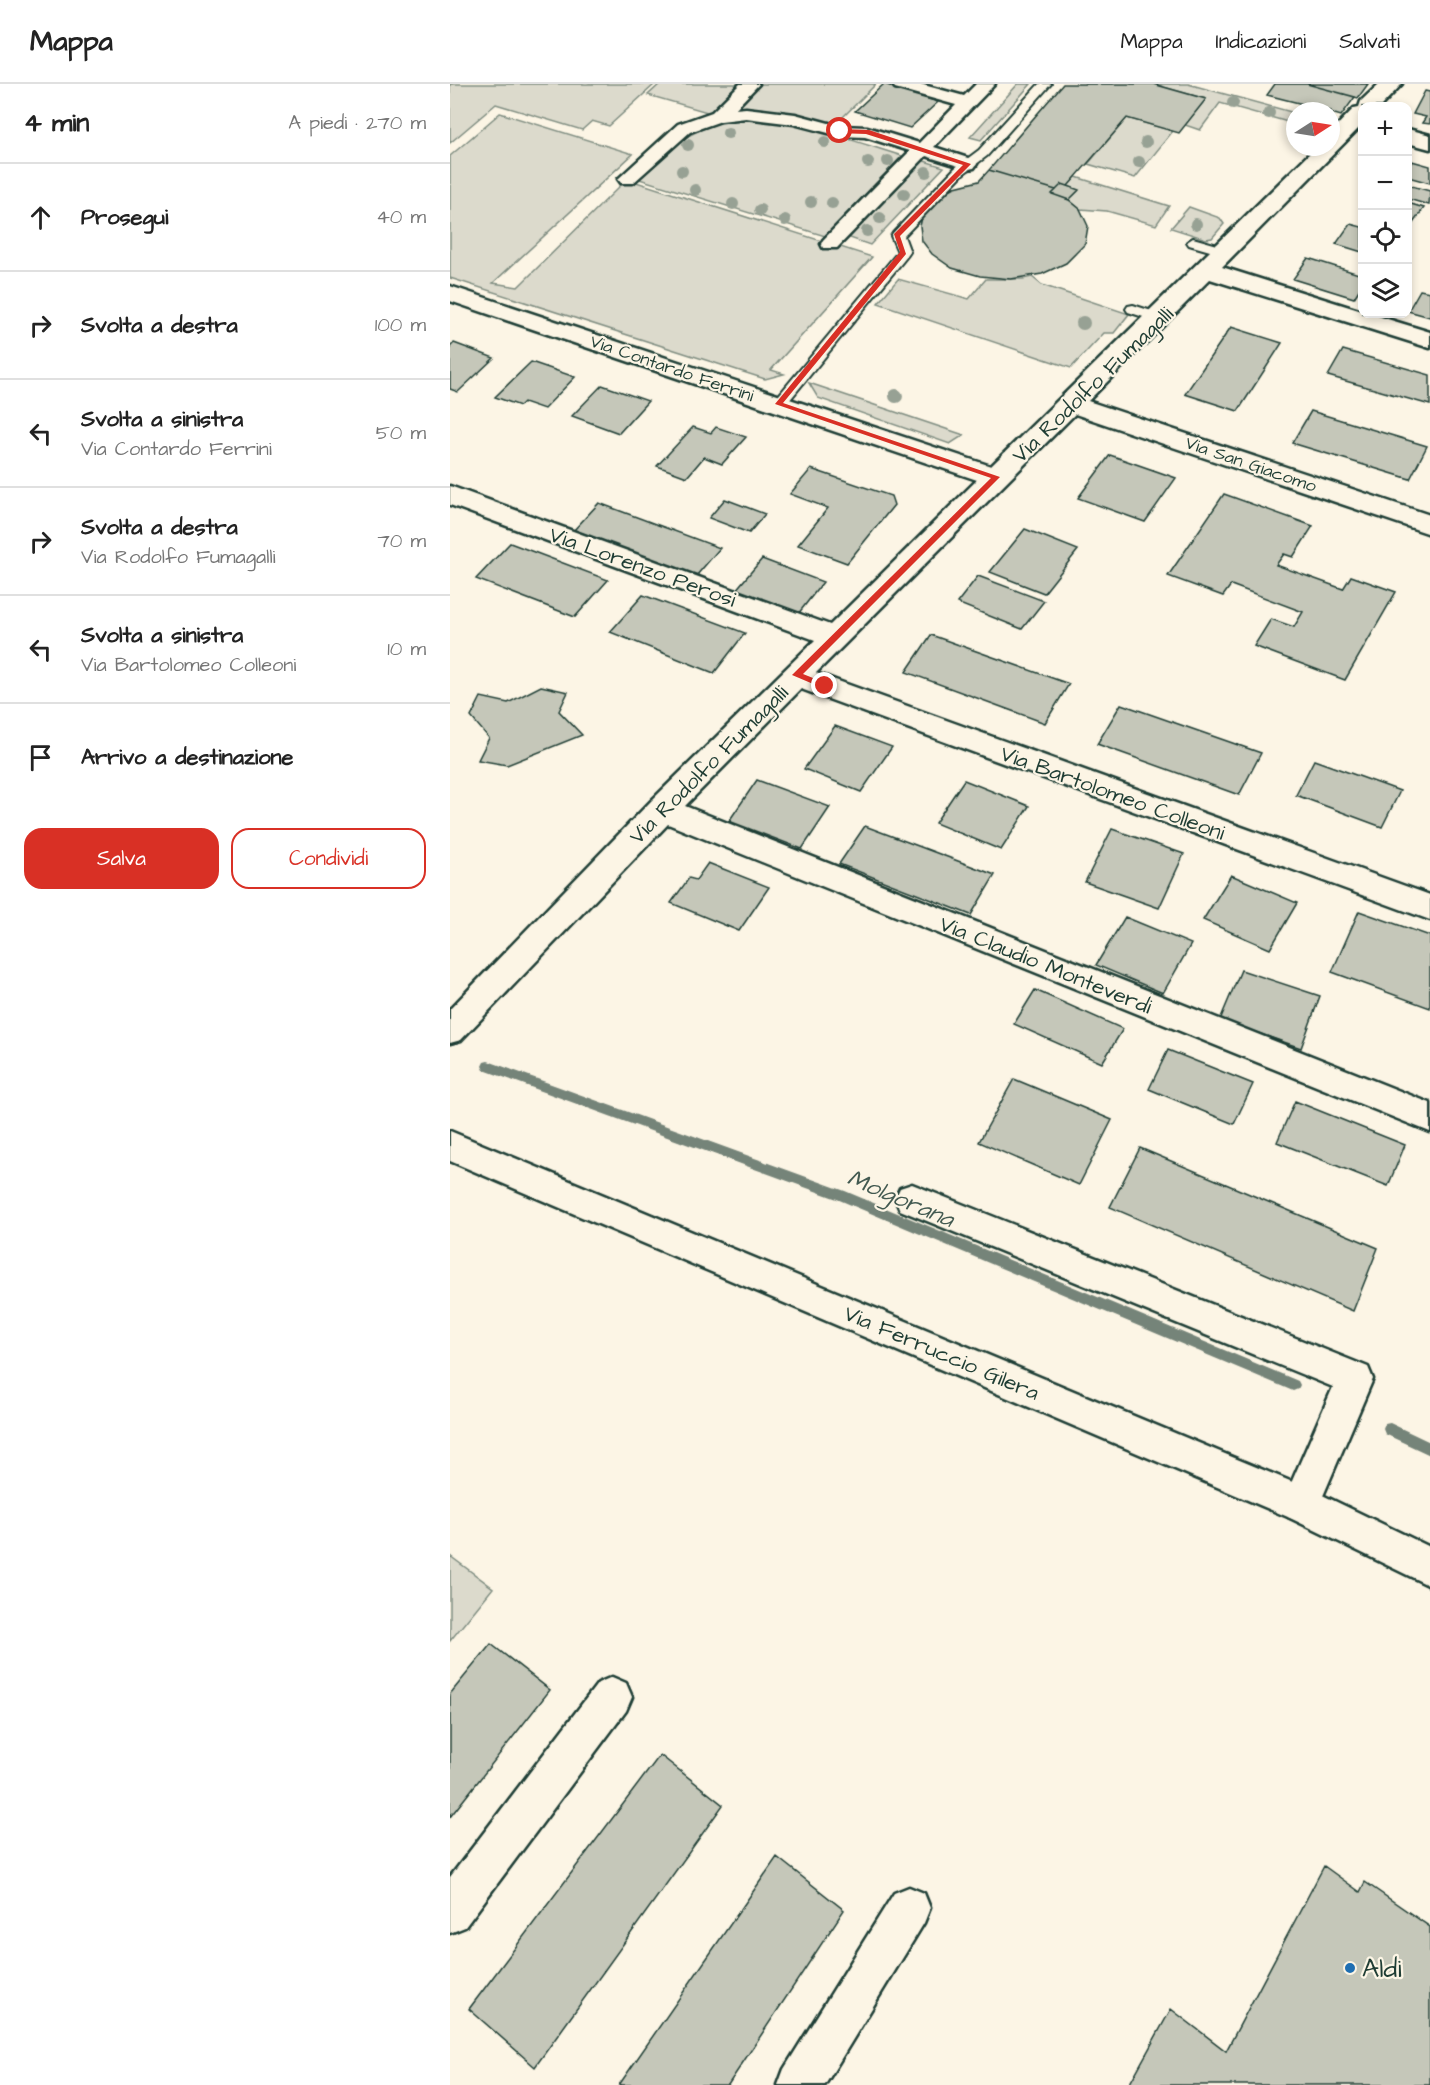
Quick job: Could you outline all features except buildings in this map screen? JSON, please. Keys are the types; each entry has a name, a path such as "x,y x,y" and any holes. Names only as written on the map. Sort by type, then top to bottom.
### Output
{"street":[{"path":"718,116 750,84"},
{"path":"901,84 922,87 968,103"},
{"path":"830,244 986,84"},
{"name":"Via Rodolfo Fumagalli","path":"1375,102 1390,84"},
{"path":"627,179 684,128 718,116 746,113 795,119 840,131 867,132 968,164"},
{"name":"Via Rodolfo Fumagalli","path":"1340,137 1358,121"},
{"path":"1412,137 1430,142"},
{"name":"Via Rodolfo Fumagalli","path":"450,1030 662,809 1320,156"},
{"path":"1216,261 1430,340"},
{"name":"Via Contardo Ferrini","path":"450,293 996,477"},
{"name":"Via San Giacomo","path":"1072,404 1430,525"},
{"name":"Via Lorenzo Perosi","path":"450,495 835,637"},
{"name":"Via Bartolomeo Colleoni","path":"796,675 1430,908"},
{"name":"Via Claudio Monteverdi","path":"662,809 1430,1118"},
{"name":"Via Ferruccio Gilera","path":"450,1146 1301,1504 1430,1567"},
{"path":"912,1199 1355,1379 1301,1504"},
{"path":"450,1912 612,1697"},
{"path":"800,2085 909,1908"}],"lane":[{"path":"779,404 904,252 897,236 958,171 983,153 1045,84"},
{"path":"1193,242 1216,261"},
{"path":"1133,309 1159,318"}],"shaded area":[{"path":"450,84 655,84 609,126 592,121 582,130 496,104 450,143"},
{"path":"660,84 745,84 714,114 648,95"},
{"path":"756,84 876,84 836,124 783,113 729,110"},
{"path":"1018,84 1031,84 981,140 970,137"},
{"path":"1153,84 1188,84 1286,111 1286,121 1220,103 1200,130 1185,125 1206,99"},
{"path":"500,113 633,154 493,283 518,287 627,179 872,257 771,370 784,374 765,379 450,278 450,156"},
{"path":"742,118 803,126 902,156 825,236 636,178 672,147 695,132"},
{"path":"1127,118 1173,131 1135,178 1088,164"},
{"path":"921,160 944,167 870,245 847,237"},
{"path":"1076,177 1169,206 1156,225 1107,211 1080,209 1069,200 1078,191 1068,186"},
{"path":"1189,207 1220,218 1224,224 1212,238 1206,239 1171,228"},
{"path":"1032,277 1042,285 1129,314 1114,333 1104,333 1071,368 878,303 898,279 969,299 986,279"},
{"path":"809,383 964,435 950,444 818,398"},
{"path":"450,1556 493,1588 450,1641"}],"waterway":[{"name":"Molgorana","path":"488,1066 841,1195 1293,1385"},
{"name":"Molgorana","path":"1390,1429 1430,1449"}],"place":[{"name":"Aldi","path":"1350,1968"}],"route":[{"path":"825,686 796,675 996,477 779,404 904,252 897,236 958,171 968,164 867,132 840,131"}]}
